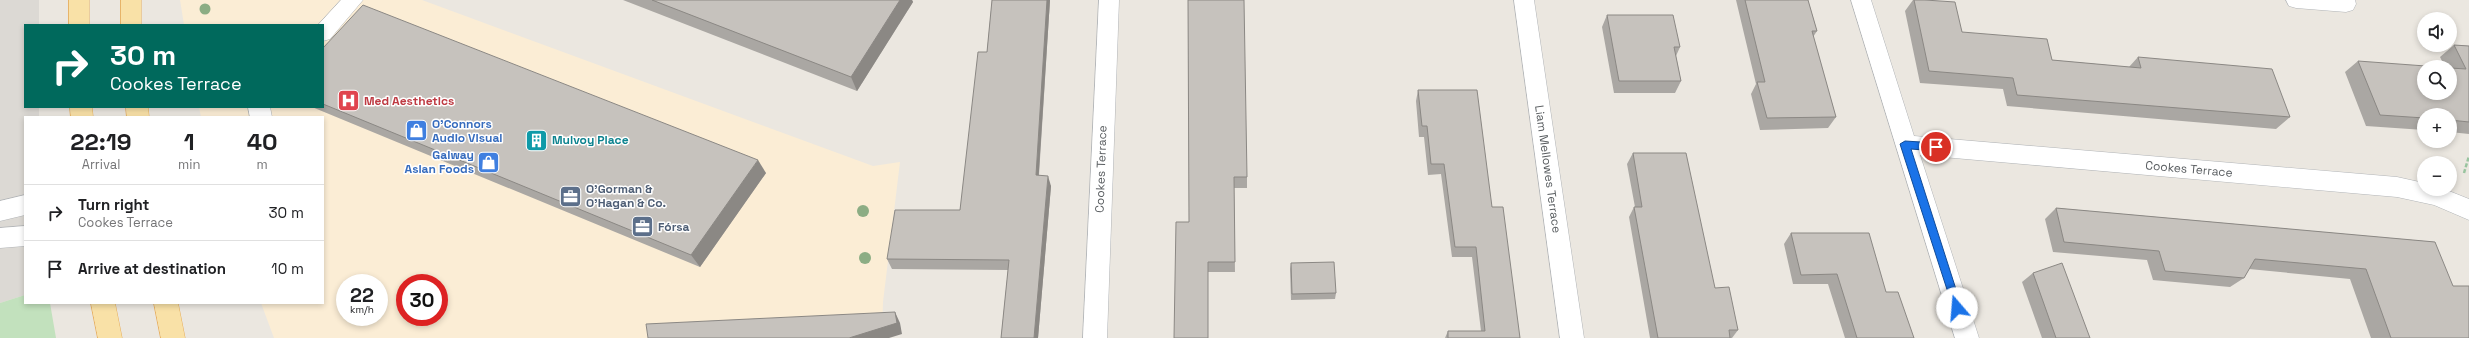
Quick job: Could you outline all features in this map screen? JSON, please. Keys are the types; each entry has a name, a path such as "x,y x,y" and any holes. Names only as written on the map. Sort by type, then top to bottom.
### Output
{"main road":[{"path":"79,0 79,24"},
{"path":"131,0 131,24"},
{"path":"103,304 110,338"},
{"path":"166,304 173,338"}],"street":[{"path":"324,32 353,0"},
{"name":"Cookes Terrace","path":"1095,338 1109,0"},
{"name":"Liam Mellowes Terrace","path":"1524,0 1572,338"},
{"path":"1861,0 1967,338"},
{"path":"2296,0 2346,4 2345,0"},
{"name":"Cookes Terrace","path":"1905,144 2398,187 2426,192 2455,202 2469,210"},
{"path":"0,211 7,211 24,205"},
{"path":"0,238 24,236"}],"shaded area":[{"path":"0,0 39,0 39,24 24,24 24,108 39,108 39,116 24,116 24,295 0,303"},
{"path":"180,0 422,0 873,166 900,162 883,302 882,338 274,338 261,304 324,304 324,116 201,116 199,108 324,108 324,24 184,24"}],"green space":[{"path":"24,295 24,304 50,304 56,338 0,338 0,303"}],"building":[{"path":"652,0 900,0 851,77"},
{"path":"992,0 1047,0 1036,175 1048,176 1034,338 1001,338 1009,260 887,259 895,210 960,210 978,52 987,52"},
{"path":"1188,0 1244,0 1247,177 1234,177 1235,262 1208,262 1208,338 1174,338 1176,222 1189,222"},
{"path":"1745,0 1808,0 1817,31 1812,31 1836,117 1767,118 1757,82 1765,82"},
{"path":"1914,0 1955,2 1962,32 2047,39 2052,60 2141,68 2138,57 2272,69 2290,117 2017,95 2013,78 1929,71"},
{"name":"Mulvoy Place","path":"363,5 758,160 691,255 324,104 324,47"},
{"path":"1607,15 1673,15 1680,47 1674,47 1681,81 1619,81"},
{"path":"2457,45 2469,46 2469,122 2457,121 2457,108 2417,108 2417,118 2380,115 2358,61 2417,65 2417,100 2457,100 2457,68 2466,69 2457,51"},
{"path":"1418,90 1477,90 1492,207 1503,207 1520,338 1448,338 1448,331 1485,331 1476,247 1455,247 1444,164 1431,164 1427,126 1422,126"},
{"path":"1633,153 1686,153 1715,288 1729,287 1738,330 1729,330 1730,338 1658,338 1634,207 1642,207"},
{"path":"2056,208 2435,242 2453,286 2469,286 2469,338 2391,338 2366,269 2255,259 2244,278 2165,271 2159,251 2064,242"},
{"path":"1791,233 1869,233 1886,292 1898,292 1914,338 1857,338 1837,274 1801,275"},
{"path":"1334,262 1336,293 1292,294 1291,263"},
{"path":"2062,263 2090,338 2056,338 2033,273"},
{"path":"895,312 897,323 849,338 648,338 646,324"}],"place":[{"name":"Med Aesthetics","path":"348,101"},
{"name":"O'Connors Audio Visual","path":"417,131"},
{"name":"Mulvoy Place","path":"537,140"},
{"name":"Galway Asian Foods","path":"489,162"},
{"name":"O'Gorman & O'Hagan & Co.","path":"570,196"},
{"name":"Fórsa","path":"643,227"}],"route":[{"path":"1936,147 1905,144 1957,308"}]}
